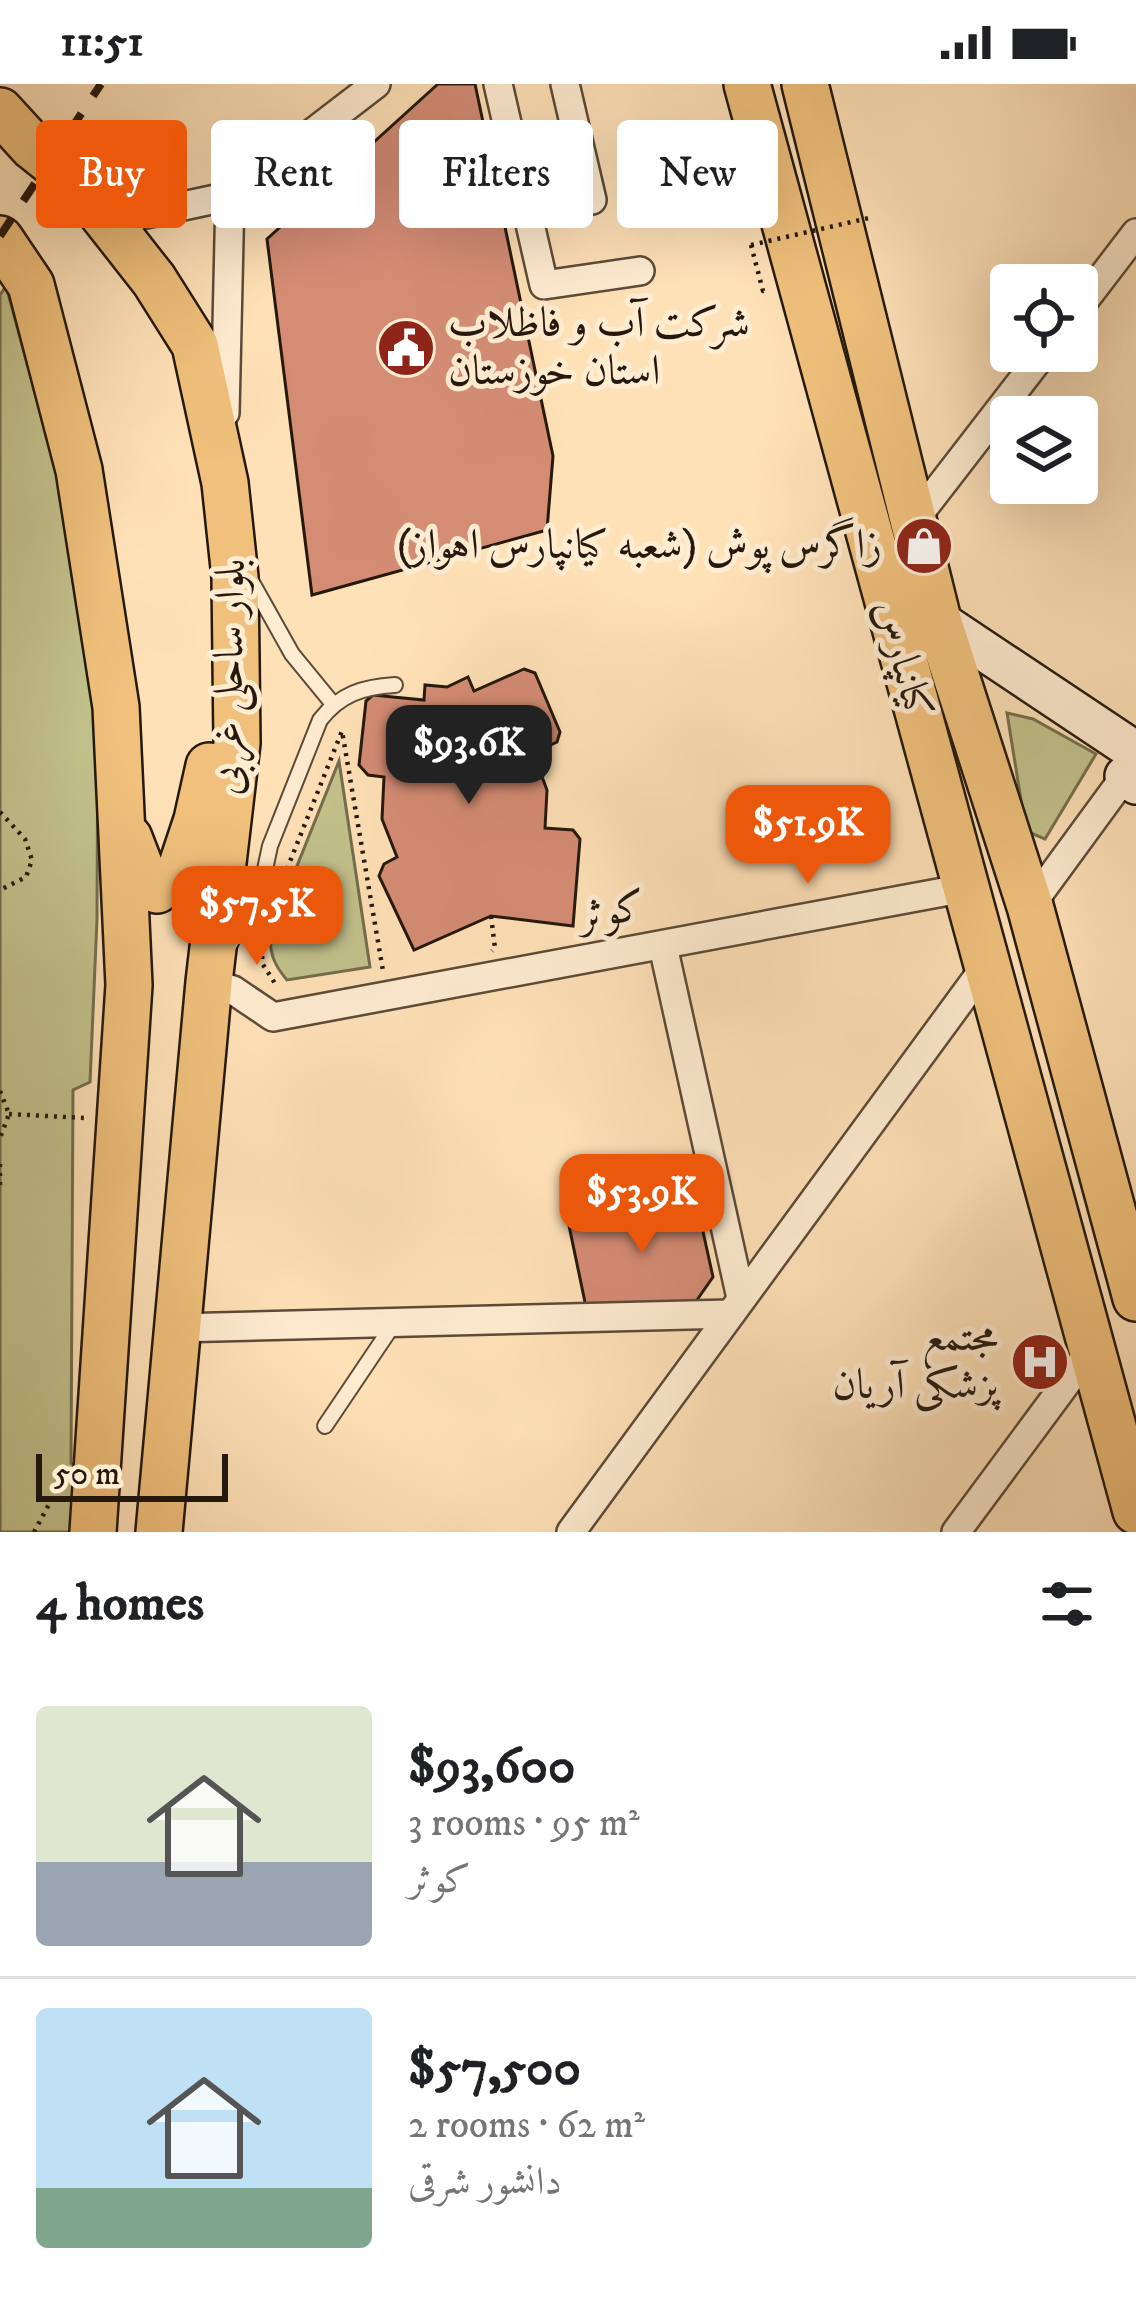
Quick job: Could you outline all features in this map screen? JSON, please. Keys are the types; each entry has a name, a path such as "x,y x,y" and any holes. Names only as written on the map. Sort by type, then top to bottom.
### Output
{"main road":[{"name":"کیانپارس","path":"747,84 1136,1511"},
{"name":"کیانپارس","path":"805,84 938,620 1030,905 1135,1285"},
{"name":"بلوار ساحلی غربی","path":"0,111 36,149"},
{"name":"بلوار ساحلی غربی","path":"114,228 195,345 225,483 236,646 237,742 209,982 159,1532"},
{"path":"0,239 31,284 79,470 116,707 129,985 93,1532"},
{"path":"122,819 144,877 158,890 178,874 197,820 236,646"}],"street":[{"path":"334,120 376,84"},
{"path":"498,84 506,120"},
{"path":"565,84 573,120"},
{"path":"225,483 229,228"},
{"path":"532,228 544,285 640,271"},
{"path":"1098,283 1136,233"},
{"path":"912,523 1029,372"},
{"path":"938,620 1133,768 1030,905"},
{"name":"کوثر","path":"278,1004 663,946 965,888"},
{"path":"663,946 735,1306"},
{"path":"571,1532 988,963"},
{"path":"209,982 278,1004"},
{"path":"176,1328 735,1306"},
{"path":"956,1532 1093,1347"}],"lane":[{"path":"232,546 292,653 333,704"},
{"path":"209,982 261,888 270,846 320,720 333,704 366,687 395,685"},
{"path":"325,1426 395,1322"}],"path":[{"path":"763,291 752,245 869,218"},
{"path":"284,875 342,731 384,981"},
{"path":"0,812 25,839 32,860 26,877 0,890"},
{"path":"268,916 260,937 262,963 278,1004"},
{"path":"481,964 495,947 491,916"},
{"path":"0,1091 9,1114 0,1138"},
{"path":"9,1114 119,1120"},
{"path":"0,1164 0,1190"}],"shaded area":[{"path":"6,286 55,467 98,684 97,919 90,1082 73,1090 71,1463 89,1481 84,1532 0,1532 0,295"},
{"path":"1007,713 1033,719 1096,754 1045,839 1026,831"},
{"path":"339,761 370,967 287,980 273,957 271,931"}],"building":[{"name":"شرکت آب و فاظلاب استان خوزستان","path":"438,84 475,84 483,120 399,120 399,228 505,228 553,456 547,530 312,595 267,239 279,228 375,228 375,141"},
{"path":"524,669 535,673 560,732 557,742 533,753 547,790 545,828 573,830 580,839 573,926 491,916 414,950 379,876 384,864 397,857 382,819 384,777 368,775 359,765 366,701 373,695 424,700 425,685 447,687 468,677 474,691"},
{"path":"696,1200 713,1277 692,1307 586,1307 567,1216"}],"railway":[{"path":"0,236 101,84"}],"place":[{"name":"شرکت آب و فاظلاب استان خوزستان","path":"406,348"},
{"name":"زاگرس پوش (شعبه کیانپارس اهواز)","path":"924,546"},
{"name":"مجتمع پزشکی آریان","path":"1040,1362"}]}
